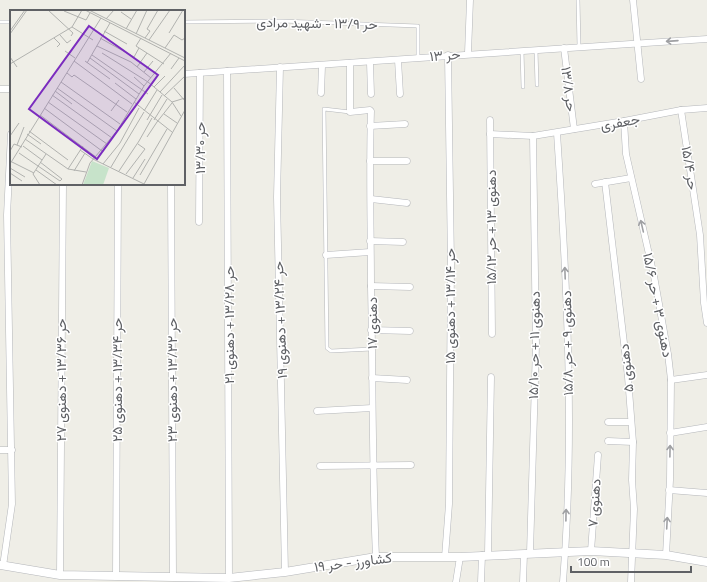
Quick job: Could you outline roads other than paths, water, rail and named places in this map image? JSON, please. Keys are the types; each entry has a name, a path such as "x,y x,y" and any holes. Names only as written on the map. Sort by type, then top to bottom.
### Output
{"street":[{"path":"468,54 470,0"},
{"path":"633,0 641,79"},
{"name":"حر ۱۳","path":"185,74 280,67 370,63 418,57 707,39"},
{"name":"حر ۱۳/۸","path":"564,48 574,129"},
{"name":"حر ۱۳/۱۴ + دهنوی ۱۵","path":"445,557 449,504 451,264 448,55"},
{"path":"398,60 400,94"},
{"path":"350,63 350,112"},
{"path":"370,63 371,94"},
{"path":"321,93 322,66"},
{"name":"حر ۱۳/۲۴ + دهنوی ۱۹","path":"280,67 277,197 285,572"},
{"name":"حر ۱۳/۲۸ + دهنوی ۲۱","path":"227,72 229,578"},
{"name":"حر ۱۳/۳۰","path":"199,222 200,73"},
{"name":"جعفری","path":"490,134 533,136 624,122 681,110 707,108"},
{"name":"دهنوی ۱۷","path":"350,112 370,110 372,466 376,557"},
{"name":"حر ۱۵/۴","path":"681,110 700,235 704,303 707,323"},
{"name":"دهنوی ۱۳ + حر ۱۵/۱۲","path":"490,120 492,334"},
{"name":"دهنوی ۳ + حر ۱۵/۶","path":"624,122 626,154 654,276 668,354 671,380 666,555"},
{"path":"370,126 405,124"},
{"name":"دهنوی ۹ + حر ۱۵/۸","path":"557,133 568,347 566,554 563,582"},
{"name":"دهنوی ۱۱ + حر ۱۵/۱۰","path":"522,582 527,554 536,345 533,136"},
{"path":"2,565 12,504 7,214 10,154"},
{"path":"370,161 407,161"},
{"path":"595,184 631,178"},
{"name":"دهنوی ۵","path":"605,182 628,377 633,442 631,582"},
{"name":"حر ۱۳/۳۶ + دهنوی ۲۷","path":"60,575 63,185"},
{"name":"حر ۱۳/۳۴ + دهنوی ۲۵","path":"116,576 118,185"},
{"name":"حر ۱۳/۳۲ + دهنوی ۲۳","path":"172,185 173,579"},
{"path":"371,199 407,203"},
{"path":"370,241 403,242"},
{"path":"326,255 370,252"},
{"path":"371,286 410,287"},
{"path":"371,330 410,331"},
{"path":"671,380 707,376"},
{"path":"481,582 485,555 491,377"},
{"path":"372,378 407,380"},
{"path":"317,411 372,408"},
{"path":"608,422 631,422"},
{"path":"670,433 707,427"},
{"path":"608,441 633,442"},
{"path":"0,450 12,450"},
{"name":"دهنوی ۷","path":"591,551 598,455"},
{"path":"320,466 411,465"},
{"path":"669,490 707,493"},
{"name":"کشاورز - حر ۱۹","path":"2,565 60,575 173,579 229,578 285,572 376,557 460,557 485,555 566,554 591,551 666,555 707,562"},
{"path":"456,582 460,557"}],"lane":[{"path":"578,0 579,47"},
{"name":"حر ۱۳/۹ - شهید مرادی","path":"185,22 281,21 418,26 418,57"},
{"path":"536,50 537,85"},
{"path":"522,51 523,87"},
{"path":"350,112 324,109 327,348 331,351 372,349"}]}
